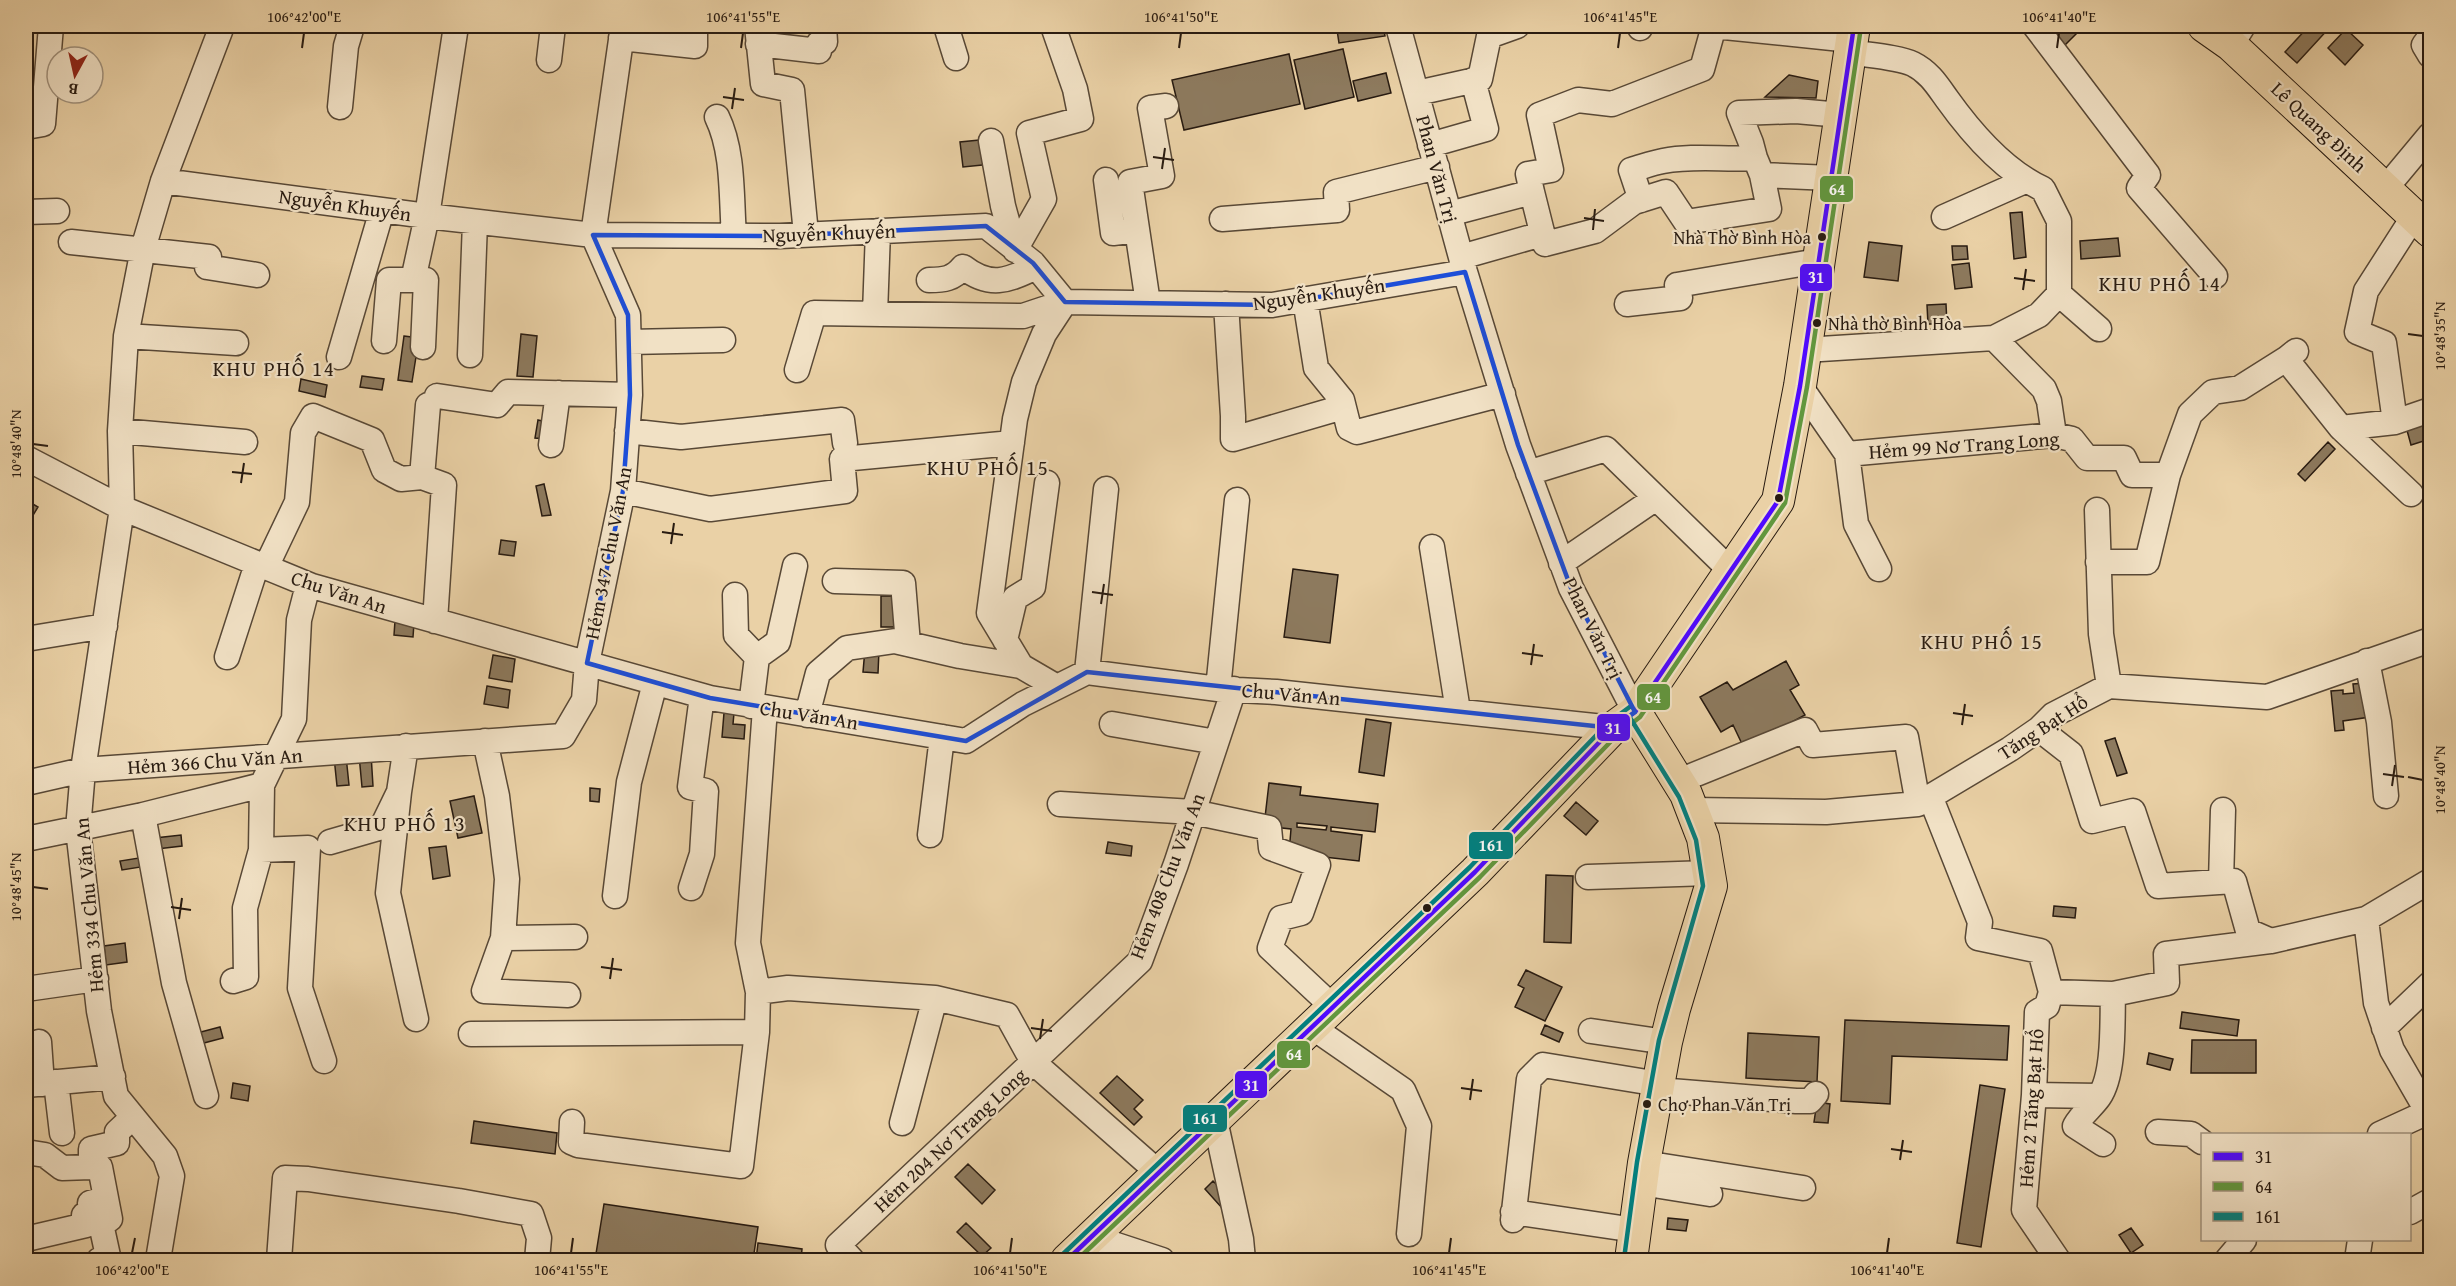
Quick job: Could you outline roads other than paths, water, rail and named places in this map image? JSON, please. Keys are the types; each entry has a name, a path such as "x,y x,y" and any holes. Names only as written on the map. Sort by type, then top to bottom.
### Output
{"main road":[{"name":"Lê Quang Định","path":"2204,26 2237,35 2385,189 2422,224"},
{"path":"1067,1260 1475,872 1624,720 1731,571 1778,501 1800,386 1852,39"},
{"name":"Phan Văn Trị","path":"1624,720 1679,781 1703,838 1711,885 1666,1042 1642,1173 1630,1260"}],"street":[{"path":"26,127 44,124 51,26"},
{"name":"Hẻm 334 Chu Văn An","path":"158,1260 172,1176 165,1156 116,1096 99,1011 78,829 83,770 122,508 120,431 126,336 143,249 163,181 222,26"},
{"path":"340,107 346,46 352,26"},
{"path":"413,280 427,216 456,26"},
{"path":"549,60 552,26"},
{"path":"593,235 622,32 695,46 694,26"},
{"path":"806,234 792,90 763,84 758,35 819,51 819,43 825,42 824,26"},
{"path":"946,26 956,58"},
{"path":"1016,250 1044,199 1029,133 1081,119 1075,89 1053,26"},
{"name":"Phan Văn Trị","path":"1398,26 1463,264 1528,473 1561,563 1624,720"},
{"path":"1417,93 1480,79 1489,36 1517,26"},
{"path":"1805,350 1994,338 2039,315 2059,294 2059,221 2043,189 2025,181 1990,152 1947,99 1937,82 1912,63 1852,39 1713,26 1702,69 1612,104 1578,100 1539,115 1551,170 1528,174 1545,244 1595,231 1634,202 1666,192 1686,222 1769,209 1751,143 1739,113 1796,111 1841,116"},
{"path":"2035,26 2148,175 2139,188 2215,276"},
{"path":"2430,37 2424,45 2430,55"},
{"path":"1222,219 1337,210 1336,192 1434,156 1486,129 1473,80"},
{"path":"1148,303 1130,182 1162,176 1150,108 1166,106"},
{"path":"717,117 724,131 727,148 734,236"},
{"path":"2385,189 2430,135"},
{"path":"991,141 1003,206 1016,250"},
{"path":"1641,200 1631,170 1663,161 1705,157 1831,178"},
{"path":"1106,180 1113,233 1137,230"},
{"name":"Nguyễn Khuyến","path":"163,181 427,216 593,235 734,236 986,226 1036,267 1065,302 1272,305 1463,264 1542,234"},
{"path":"1944,217 2025,181"},
{"path":"1449,214 1532,192"},
{"path":"339,357 382,210"},
{"path":"26,212 57,211"},
{"path":"470,355 475,222"},
{"path":"2395,422 2384,343 2357,332 2366,291 2422,224"},
{"path":"875,314 878,231"},
{"name":"Hẻm 347 Chu Văn An","path":"587,663 623,491 630,396 628,315 593,235"},
{"path":"71,242 209,256 207,267 257,275"},
{"path":"1627,304 1680,298 1677,285 1818,261"},
{"path":"929,280 948,279 956,275 963,267 989,281 1010,280 1036,267"},
{"path":"384,341 389,280 426,280 423,347"},
{"path":"2059,294 2099,329"},
{"path":"1305,299 1316,368 1342,400 1349,428 1357,432 1503,394"},
{"path":"797,370 814,313 1023,316 1065,302"},
{"path":"1020,666 989,613 1012,443 1024,382 1044,334 1065,302"},
{"path":"1226,304 1233,439 1343,407"},
{"path":"126,336 236,343"},
{"path":"1994,338 2044,389 2049,401 2054,435"},
{"path":"628,342 723,340"},
{"path":"2098,562 2147,562 2168,475 2190,414 2213,392 2240,388 2291,355 2342,428 2411,494"},
{"name":"Hẻm 99 Nơ Trang Long","path":"1800,386 1847,454 1856,524 1879,569"},
{"path":"422,477 432,400 496,405 508,392 630,396"},
{"path":"551,446 558,393"},
{"path":"2342,428 2395,422 2430,410"},
{"path":"227,657 262,566 297,502 303,433 313,416 372,440 384,470 401,479 422,477 444,485 435,621"},
{"path":"627,431 681,437 842,420 846,443"},
{"path":"120,431 245,442"},
{"name":"Hẻm 99 Nơ Trang Long","path":"1847,454 2054,435 2072,439 2087,458 2124,458 2132,475 2168,475"},
{"path":"623,491 710,509 845,491 842,459 1012,443"},
{"path":"1528,473 1606,449 1731,571"},
{"name":"Chu Văn An","path":"26,459 122,508 308,585 702,696 966,741 1023,704 1087,672 1226,689 1458,711 1624,720"},
{"path":"1005,640 1015,598 1033,587 1047,483"},
{"path":"1087,672 1106,489"},
{"path":"1561,563 1656,498"},
{"name":"Hẻm 408 Chu Văn An","path":"1033,1062 1140,961 1176,864 1216,742 1226,689 1238,500"},
{"path":"2097,510 2101,634 2109,686"},
{"path":"1432,547 1458,711"},
{"path":"757,657 778,642 795,566"},
{"path":"835,581 903,583 908,644"},
{"path":"233,981 246,976 245,908 261,850 262,785 294,719 298,620 308,585"},
{"path":"572,1122 571,1142 578,1145 741,1166 757,1032 758,992 748,943 758,707 757,657 736,635 735,595"},
{"path":"26,639 105,626"},
{"name":"Tăng Bạt Hổ","path":"1692,810 1826,812 1924,800 2039,729 2054,715 2109,686 2267,697 2430,640"},
{"path":"807,715 818,673 848,648 895,641 960,656 1020,666 1057,687"},
{"path":"2367,661 2379,722 2386,796"},
{"name":"Hẻm 366 Chu Văn An","path":"26,783 83,770 563,736 584,700 587,663"},
{"path":"615,896 628,782 655,683"},
{"path":"691,888 702,854 706,791 690,787 702,696"},
{"path":"1112,724 1216,742"},
{"path":"2039,729 2072,754 2092,821 2133,811 2158,886 2235,881 2248,931 2271,941"},
{"path":"1679,781 1805,730 1813,746 1906,737 1924,800 1980,922 1978,938 2040,951 2051,992 2113,994 2168,983 2166,954 2271,941 2366,920 2430,881"},
{"path":"930,835 942,736"},
{"path":"484,741 497,796 507,879 503,938 484,991 568,995"},
{"path":"406,746 388,893 417,1019"},
{"path":"26,839 143,815 262,785"},
{"path":"330,842 382,827 399,792"},
{"path":"1060,804 1193,812 1269,828 1271,848 1318,866 1301,912 1281,918 1270,948 1322,1017 1403,1089 1419,1126 1409,1234"},
{"path":"2221,882 2223,810"},
{"path":"143,815 174,983 206,1096"},
{"path":"261,850 308,848 300,988 324,1061"},
{"path":"1588,877 1709,873"},
{"path":"2366,920 2376,1003 2384,1028 2392,1050 2430,1113 2382,1133"},
{"path":"503,938 575,937"},
{"path":"26,989 96,979"},
{"path":"2384,1028 2430,984"},
{"path":"758,992 788,988 935,998 1007,1015 1033,1062"},
{"name":"Hẻm 2 Tăng Bạt Hổ","path":"2051,992 2047,1006 2037,1012 2034,1095 2024,1210 2058,1260"},
{"path":"2103,1144 2075,1126 2084,1111 2099,1096 2107,1078 2112,1039 2113,994"},
{"path":"902,1123 935,998"},
{"path":"1591,1031 1666,1042"},
{"path":"471,1034 757,1032"},
{"path":"39,1042 41,1084 62,1133"},
{"name":"Hẻm 204 Nơ Trang Long","path":"839,1259 838,1245 1033,1062 1159,1173"},
{"path":"1635,1230 1513,1216 1528,1079 1543,1065 1658,1087 1796,1101 1810,1101 1816,1094"},
{"path":"41,1084 113,1077"},
{"path":"2034,1095 2099,1096"},
{"path":"91,1167 91,1149 117,1143 117,1132 133,1117"},
{"path":"1215,1120 1241,1239 1243,1260"},
{"path":"2158,1132 2192,1134 2201,1142"},
{"path":"26,1152 45,1155 62,1168 100,1167 110,1219 101,1224 108,1256 97,1260"},
{"path":"1642,1173 1803,1188"},
{"path":"1642,1173 1710,1194"},
{"path":"279,1260 285,1178 308,1179 459,1201 531,1214 539,1238 537,1260"},
{"path":"26,1239 86,1225 84,1215 92,1212 90,1203 106,1199"},
{"path":"2411,1211 2430,1201"},
{"path":"1092,1237 1162,1260"},
{"path":"2227,1260 2242,1241"},
{"path":"2358,1260 2360,1241"}],"place":[{"name":"Nhà Thờ Bình Hòa","path":"1822,237"},
{"name":"Nhà thờ Bình Hòa","path":"1817,323"},
{"name":"Chợ Phan Văn Trị","path":"1647,1104"}],"district":[{"name":"KHU PHỐ 14","path":"2160,284"},
{"name":"KHU PHỐ 14","path":"274,369"},
{"name":"KHU PHỐ 15","path":"988,468"},
{"name":"KHU PHỐ 15","path":"1982,642"},
{"name":"KHU PHỐ 13","path":"405,824"}]}
